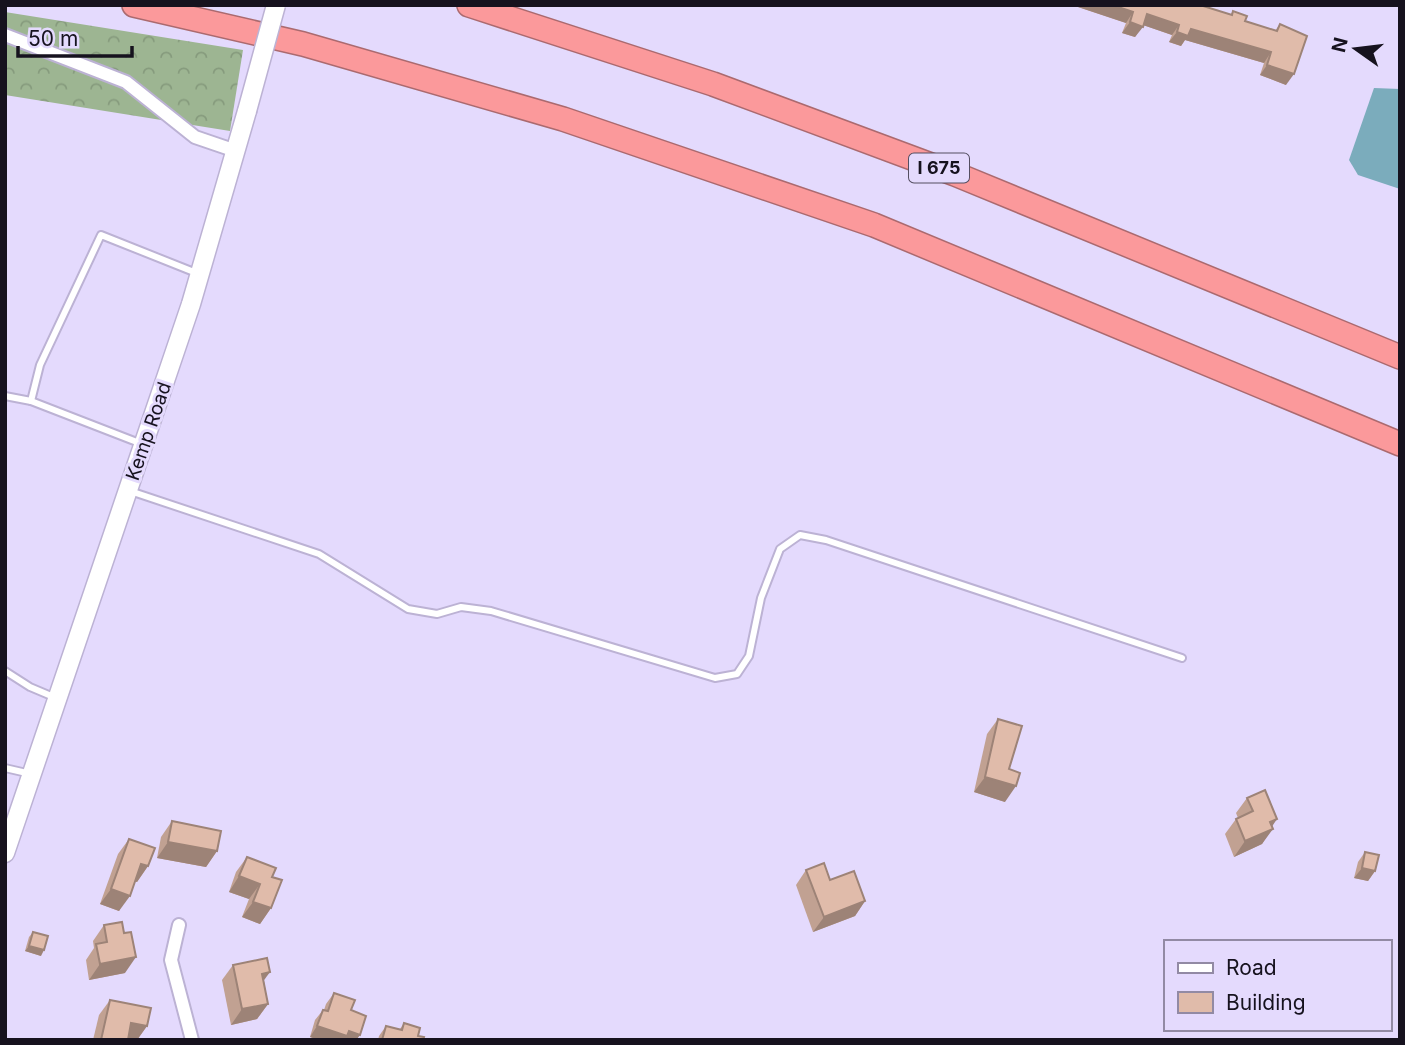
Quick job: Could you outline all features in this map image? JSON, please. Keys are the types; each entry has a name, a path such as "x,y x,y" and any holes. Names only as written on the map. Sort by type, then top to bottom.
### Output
{"highway":[{"path":"134,5 303,44 550,116 861,221 1400,444"},
{"name":"I 675","path":"469,5 713,84 956,174 1400,357"}],"main road":[{"name":"Kemp Road","path":"5,853 200,275 276,5"}],"street":[{"path":"5,35 127,82 195,136 236,151"},
{"path":"179,925 171,960 192,1040"}],"lane":[{"path":"31,401 40,365 101,235 200,275"},
{"path":"5,396 31,401 144,444"},
{"path":"128,490 319,554 408,609 438,614 461,607 491,611 715,678 737,674 749,656 761,598 780,548 800,535 826,540 1135,640 1182,659"},
{"path":"5,671 30,687 58,698"},
{"path":"5,768 32,775"}],"green space":[{"path":"5,12 243,50 230,131 5,95"}],"water":[{"path":"1374,88 1400,89 1400,189 1358,175 1349,160"}],"building":[{"path":"1112,5 1200,5 1232,15 1233,11 1247,16 1245,21 1277,31 1280,24 1307,36 1294,74 1267,65 1271,52 1191,29 1188,36 1177,32 1179,25 1147,14 1143,27 1130,22 1133,12"},
{"path":"998,719 1022,726 1009,769 1020,773 1016,786 985,777"},
{"path":"1265,790 1277,819 1270,822 1273,829 1245,841 1236,819 1253,811 1247,798"},
{"path":"172,821 221,831 217,851 168,842"},
{"path":"129,839 155,848 148,866 141,864 130,896 111,889"},
{"path":"1365,852 1379,855 1375,871 1362,868"},
{"path":"247,857 276,868 272,877 282,880 271,908 253,902 260,884 239,876"},
{"path":"824,863 830,880 854,871 865,901 824,917 806,870"},
{"path":"122,922 124,933 131,932 136,957 100,964 96,944 107,942 104,925"},
{"path":"33,932 48,936 44,950 29,946"},
{"path":"267,958 270,972 262,974 268,1004 242,1009 233,965"},
{"path":"334,993 355,1000 351,1010 366,1016 360,1035 349,1031 347,1036 317,1026 323,1010 328,1011"},
{"path":"110,1000 151,1008 147,1026 131,1023 128,1040 101,1040"},
{"path":"404,1023 420,1028 418,1036 424,1037 423,1040 382,1040 386,1026 402,1030"}]}
